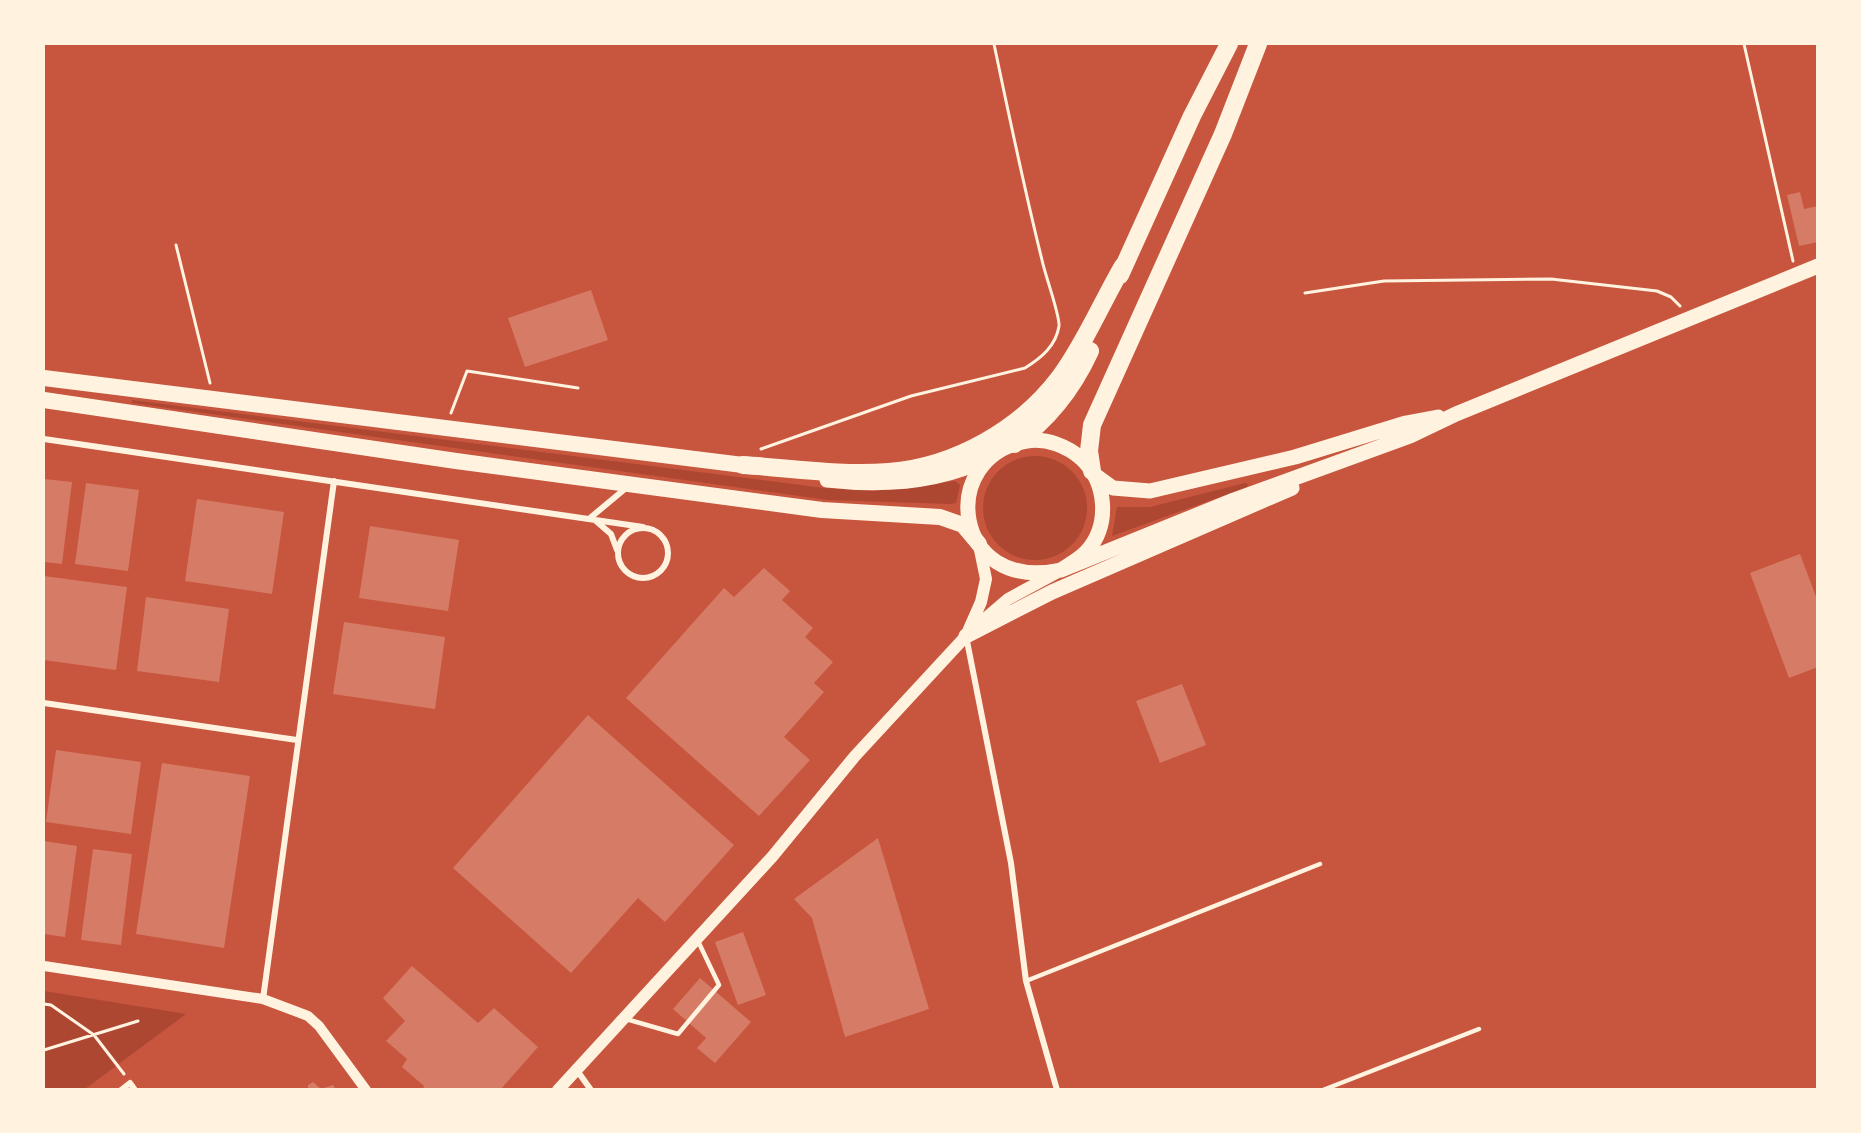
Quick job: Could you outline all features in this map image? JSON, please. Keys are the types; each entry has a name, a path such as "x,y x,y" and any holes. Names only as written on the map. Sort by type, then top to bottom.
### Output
{"highway":[{"path":"1192,116 1220,44"},
{"path":"44,378 743,465 890,472 929,465 988,440 1039,401 1060,377 1123,266 1192,116 1229,44"},
{"path":"1092,471 1089,451 1092,425 1223,134 1258,44"},
{"path":"1223,134 1271,44"},
{"path":"1014,444 1040,423 1074,379 1108,310 1123,266"},
{"path":"44,400 822,510 940,517 963,525 979,544"}],"main road":[{"path":"558,1089 772,857 890,717 966,636 1008,599 1061,570 1234,500 1410,436 1456,414 1818,266"},
{"path":"743,465 817,478 877,484 935,476 965,468 1014,444 1041,441 1061,446 1078,456 1113,488 1150,491 1295,458 1406,423 1456,414"},
{"path":"966,636 1052,592 1218,519 1380,456 1410,436"},
{"path":"966,636 981,602 986,579 985,563 969,519 970,491 977,474 996,453"},
{"path":"979,544 998,563 1015,572 1032,575 1061,570 1086,552 1101,525 1102,496 1092,471"}],"street":[{"path":"44,439 590,518 643,528 659,533 665,539 669,556 661,571 654,576 637,578 624,569 611,534 590,518"},
{"path":"263,999 334,482"},
{"path":"590,518 630,484"},
{"path":"618,554 619,546 628,533 643,528"},
{"path":"966,636 1011,863 1026,981 1058,1089"},
{"path":"44,703 297,740"},
{"path":"44,966 263,999 308,1016 320,1026 366,1089"},
{"path":"576,1070 591,1089"},
{"path":"121,1089 130,1083 135,1089"}],"lane":[{"path":"1026,981 1320,864"},
{"path":"623,1018 678,1034 719,985 697,938"},
{"path":"1323,1089 1479,1029"}],"path":[{"path":"756,451 911,396 1025,368 1041,357 1055,338 1059,318 1050,295 1018,163 994,44"},
{"path":"1744,44 1796,274"},
{"path":"176,245 214,399"},
{"path":"1305,293 1384,281 1551,279 1657,291 1671,297 1687,318"},
{"path":"445,429 467,371 578,388"},
{"path":"44,1004 51,1005 94,1035 130,1083"},
{"path":"44,1050 138,1022"}],"shaded area":[{"path":"132,400 824,488 875,491 955,481 960,485 956,503 951,504 828,500 132,403"},
{"path":"1035,456 1055,460 1072,471 1083,488 1087,508 1083,528 1072,545 1055,556 1035,560 1015,556 998,545 987,528 983,508 987,488 998,471 1015,460"},
{"path":"1248,484 1247,487 1112,536 1117,507 1150,507"},
{"path":"44,991 186,1014 85,1089 44,1089"}],"building":[{"path":"1800,192 1804,209 1818,206 1818,242 1799,246 1787,195"},
{"path":"591,290 608,340 525,367 508,318"},
{"path":"44,479 72,482 62,564 44,562"},
{"path":"86,483 139,490 128,571 75,564"},
{"path":"197,499 284,512 272,594 185,581"},
{"path":"370,526 459,540 448,611 359,598"},
{"path":"1800,554 1818,602 1818,667 1789,678 1750,573"},
{"path":"764,568 790,591 782,600 813,628 805,637 833,662 814,683 824,692 784,737 810,760 759,816 626,698 724,588 734,597"},
{"path":"44,576 127,587 116,670 44,660"},
{"path":"146,597 229,609 219,682 137,671"},
{"path":"344,622 445,637 435,709 333,694"},
{"path":"1182,684 1206,745 1160,763 1136,701"},
{"path":"588,715 734,845 665,922 638,898 571,973 453,868"},
{"path":"56,750 141,762 131,834 46,822"},
{"path":"162,763 250,776 224,948 136,934"},
{"path":"878,838 929,1009 845,1037 812,918 794,899"},
{"path":"44,841 77,846 65,937 44,934"},
{"path":"93,849 132,854 121,945 81,940"},
{"path":"743,932 766,995 738,1005 715,942"},
{"path":"412,966 478,1023 494,1008 538,1047 500,1090 423,1090 424,1086 402,1067 407,1059 386,1041 405,1021 383,998"},
{"path":"700,978 751,1022 715,1063 697,1048 706,1038 673,1009"},
{"path":"313,1082 321,1089 333,1085 336,1090 308,1090 308,1085"}]}
